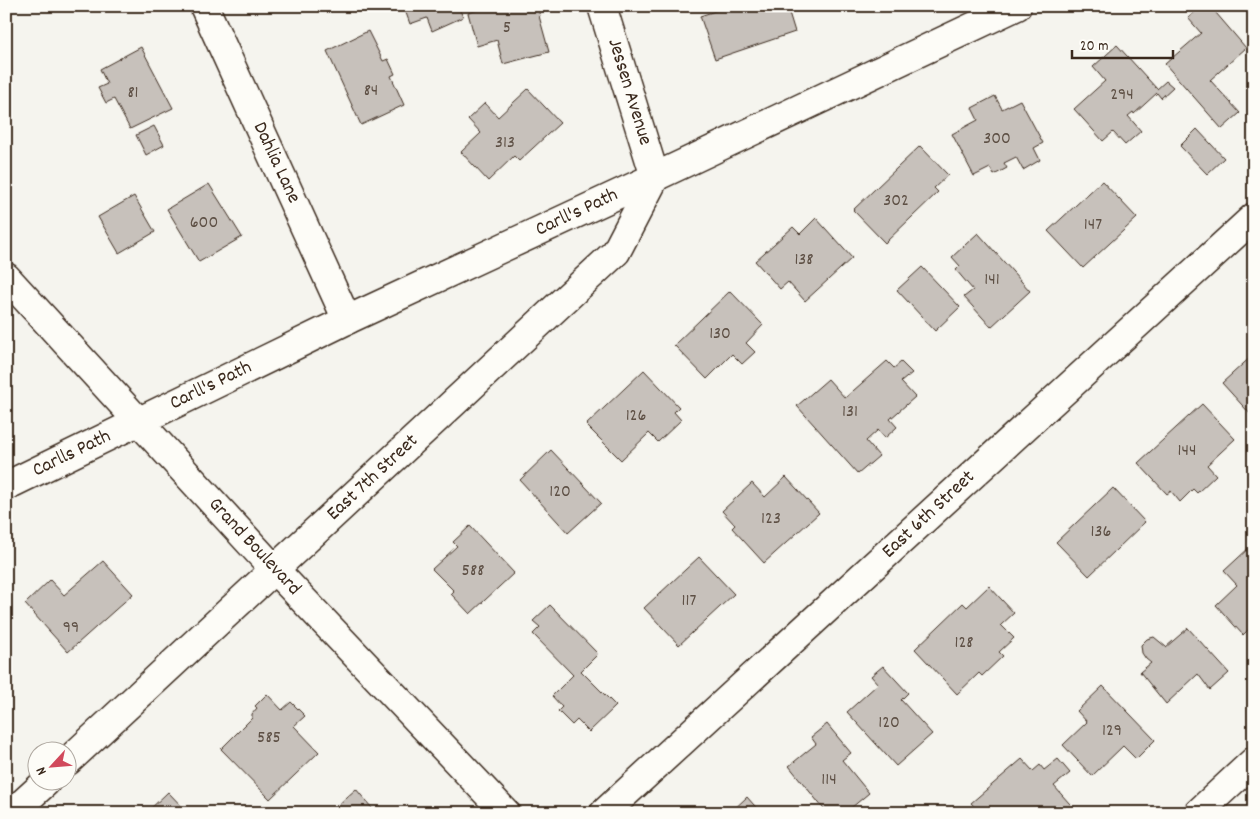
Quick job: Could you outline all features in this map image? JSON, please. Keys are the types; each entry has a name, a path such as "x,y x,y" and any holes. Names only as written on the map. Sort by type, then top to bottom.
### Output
{"street":[{"name":"Dahlia Lane","path":"204,6 347,320"},
{"name":"Jessen Avenue","path":"602,6 655,177"},
{"name":"Carll's Path","path":"138,422 347,320 1017,6"},
{"name":"East 7th Street","path":"78,752 616,252 655,177"},
{"name":"East 6th Street","path":"604,813 1254,217"},
{"name":"Grand Boulevard","path":"6,277 274,570 506,813"},
{"name":"Carlls Path","path":"6,486 138,422"},
{"path":"1198,813 1254,761"},
{"path":"12,813 35,792"}],"building":[{"path":"417,6 458,6 463,17 432,31 427,18 410,24 405,10"},
{"path":"492,6 537,6 549,52 503,64 497,40 477,46 468,13"},
{"path":"730,6 749,6 750,9 758,6 787,6 795,32 715,59 700,16"},
{"path":"1202,6 1210,6 1246,48 1210,80 1240,113 1222,129 1165,64 1201,33 1188,18"},
{"path":"368,31 383,61 388,59 395,74 391,76 404,105 361,125 327,51"},
{"path":"1117,45 1157,89 1166,81 1173,87 1161,98 1157,93 1134,114 1133,112 1128,116 1141,131 1125,145 1113,132 1103,141 1074,109 1105,81 1093,67"},
{"path":"141,47 173,108 130,129 114,99 106,103 98,88 107,84 100,69"},
{"path":"528,89 560,123 519,161 514,156 488,181 461,152 481,133 468,119 485,103 498,117"},
{"path":"995,96 1002,109 1020,100 1043,143 1034,148 1040,160 1023,170 1016,157 1004,163 1007,168 994,175 990,168 974,176 952,134 978,120 972,108"},
{"path":"154,126 164,145 146,155 136,135"},
{"path":"1197,129 1224,158 1207,174 1180,146"},
{"path":"920,146 948,175 934,188 938,192 885,243 853,210"},
{"path":"1102,181 1137,218 1083,268 1048,231"},
{"path":"209,184 242,237 199,262 167,209"},
{"path":"134,196 155,232 119,253 98,217"},
{"path":"816,218 852,258 805,301 788,282 780,289 755,261 793,227 800,234"},
{"path":"978,233 1030,291 991,327 964,297 973,290 956,270 960,266 952,257"},
{"path":"922,267 960,307 935,331 897,290"},
{"path":"730,291 763,325 746,343 755,352 742,364 732,354 707,379 674,345"},
{"path":"1254,354 1254,415 1252,416 1222,383"},
{"path":"887,361 894,368 901,362 912,373 901,382 915,397 890,419 897,427 885,438 878,430 866,441 879,456 858,474 797,406 828,379 845,398"},
{"path":"644,370 679,407 674,412 681,420 658,442 649,433 621,460 586,425"},
{"path":"1202,404 1235,439 1207,465 1216,475 1197,493 1193,489 1180,502 1171,491 1167,494 1138,463"},
{"path":"551,450 601,503 568,533 520,480"},
{"path":"786,477 819,513 764,563 732,528 735,525 722,511 752,483 765,497"},
{"path":"1113,488 1145,522 1089,576 1056,542"},
{"path":"470,526 514,573 470,614 451,594 454,591 432,569 457,546 453,542"},
{"path":"1250,547 1254,551 1254,624 1243,635 1216,605 1237,585 1224,571"},
{"path":"699,557 734,594 679,645 644,608"},
{"path":"103,561 133,594 68,652 25,604 50,580 64,595"},
{"path":"989,586 1014,613 1001,625 1014,638 999,652 1003,656 982,676 979,673 957,694 915,649 963,603 967,607"},
{"path":"550,605 598,654 581,671 616,706 589,732 577,720 572,725 558,711 562,707 552,696 573,675 533,634 540,627 533,621"},
{"path":"1188,628 1229,673 1210,690 1198,674 1166,704 1140,672 1151,663 1142,653 1141,645 1147,639 1154,637 1166,647"},
{"path":"883,666 908,693 901,700 932,734 896,766 847,712 878,684 871,676"},
{"path":"1103,686 1155,740 1136,759 1123,746 1092,776 1063,745 1087,722 1077,711"},
{"path":"267,694 282,710 291,702 305,716 294,726 319,752 270,799 221,749 252,718 252,714 257,708 255,706"},
{"path":"827,724 851,753 842,760 869,793 845,813 827,813 789,766 816,744 811,737"},
{"path":"1022,759 1033,771 1040,765 1044,770 1058,759 1070,773 1054,786 1077,812 980,813 971,803"},
{"path":"356,789 376,813 329,813"},
{"path":"168,792 188,813 146,813"},
{"path":"747,797 761,813 730,813"}]}
